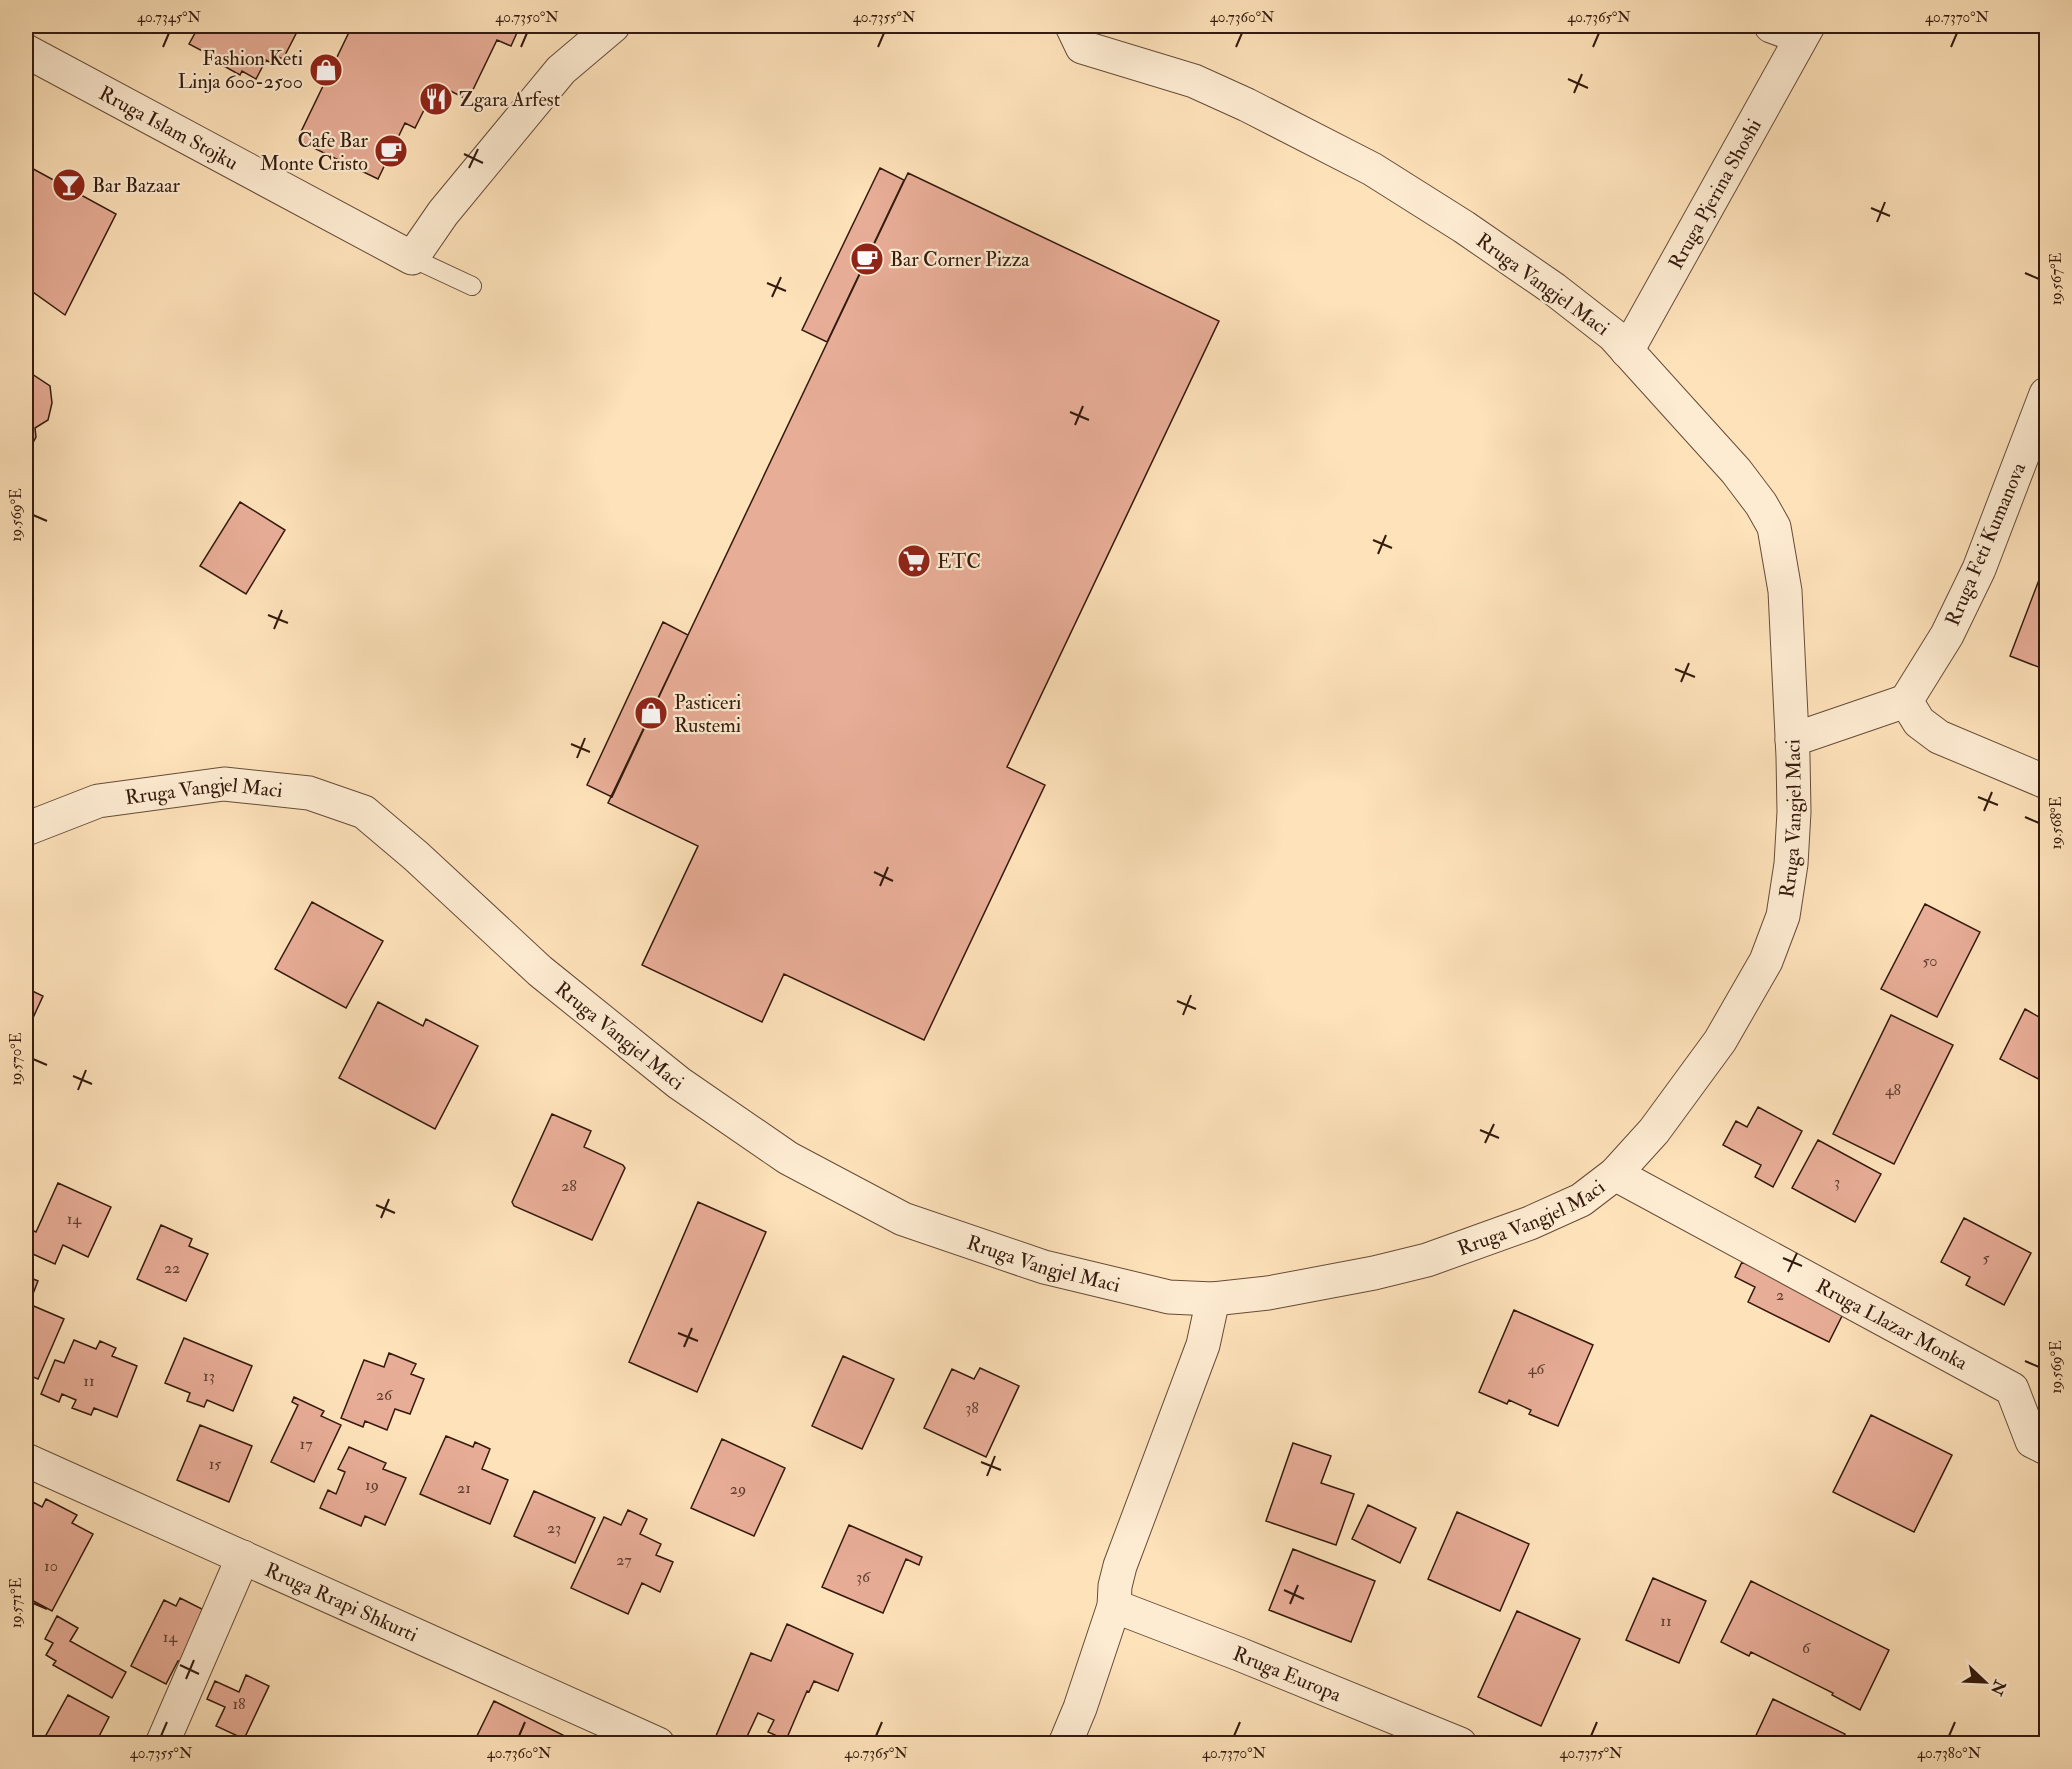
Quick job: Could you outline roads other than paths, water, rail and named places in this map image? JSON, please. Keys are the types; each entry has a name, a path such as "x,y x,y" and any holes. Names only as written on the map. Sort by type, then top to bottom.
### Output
{"street":[{"path":"412,258 443,213 561,70 613,26"},
{"name":"Rruga Vangjel Maci","path":"26,829 98,801 224,784 309,793 364,812 416,856 540,971 679,1083 788,1158 903,1219 1044,1268 1168,1297 1213,1299 1268,1293 1374,1273 1427,1260 1510,1230 1581,1200 1615,1174 1654,1131 1720,1041 1766,962 1783,916 1791,864 1794,812 1785,591 1774,526 1761,504 1736,471 1627,351 1613,336 1554,289 1464,227 1372,169 1201,84 1082,46 1072,26"},
{"name":"Rruga Pjerina Shoshi","path":"1627,351 1805,31 1772,26"},
{"name":"Rruga Islam Stojku","path":"26,51 412,258"},
{"name":"Rruga Feti Kumanova","path":"1906,701 1947,634 1979,568 2046,394"},
{"path":"1792,740 1906,701 1919,722 1939,736 2046,782"},
{"name":"Rruga Llazar Monka","path":"1615,1174 2012,1389 2032,1441 2046,1448"},
{"path":"1065,1743 1080,1708 1114,1606 1115,1586 1120,1566 1203,1345 1213,1299"},
{"name":"Rruga Rrapi Shkurti","path":"26,1460 658,1743"},
{"path":"162,1743 243,1557"},
{"name":"Rruga Europa","path":"1114,1606 1460,1743"}],"lane":[{"name":"Rruga Islam Stojku","path":"412,258 472,286"}],"place":[{"name":"Fashion Keti Linja 600-2500","path":"326,70"},
{"name":"Zgara Arfest","path":"436,99"},
{"name":"Cafe Bar Monte Cristo","path":"391,151"},
{"name":"Bar Bazaar","path":"69,185"},
{"name":"Bar Corner Pizza","path":"867,259"},
{"name":"ETC","path":"914,561"},
{"name":"Pasticeri Rustemi","path":"651,713"}]}
